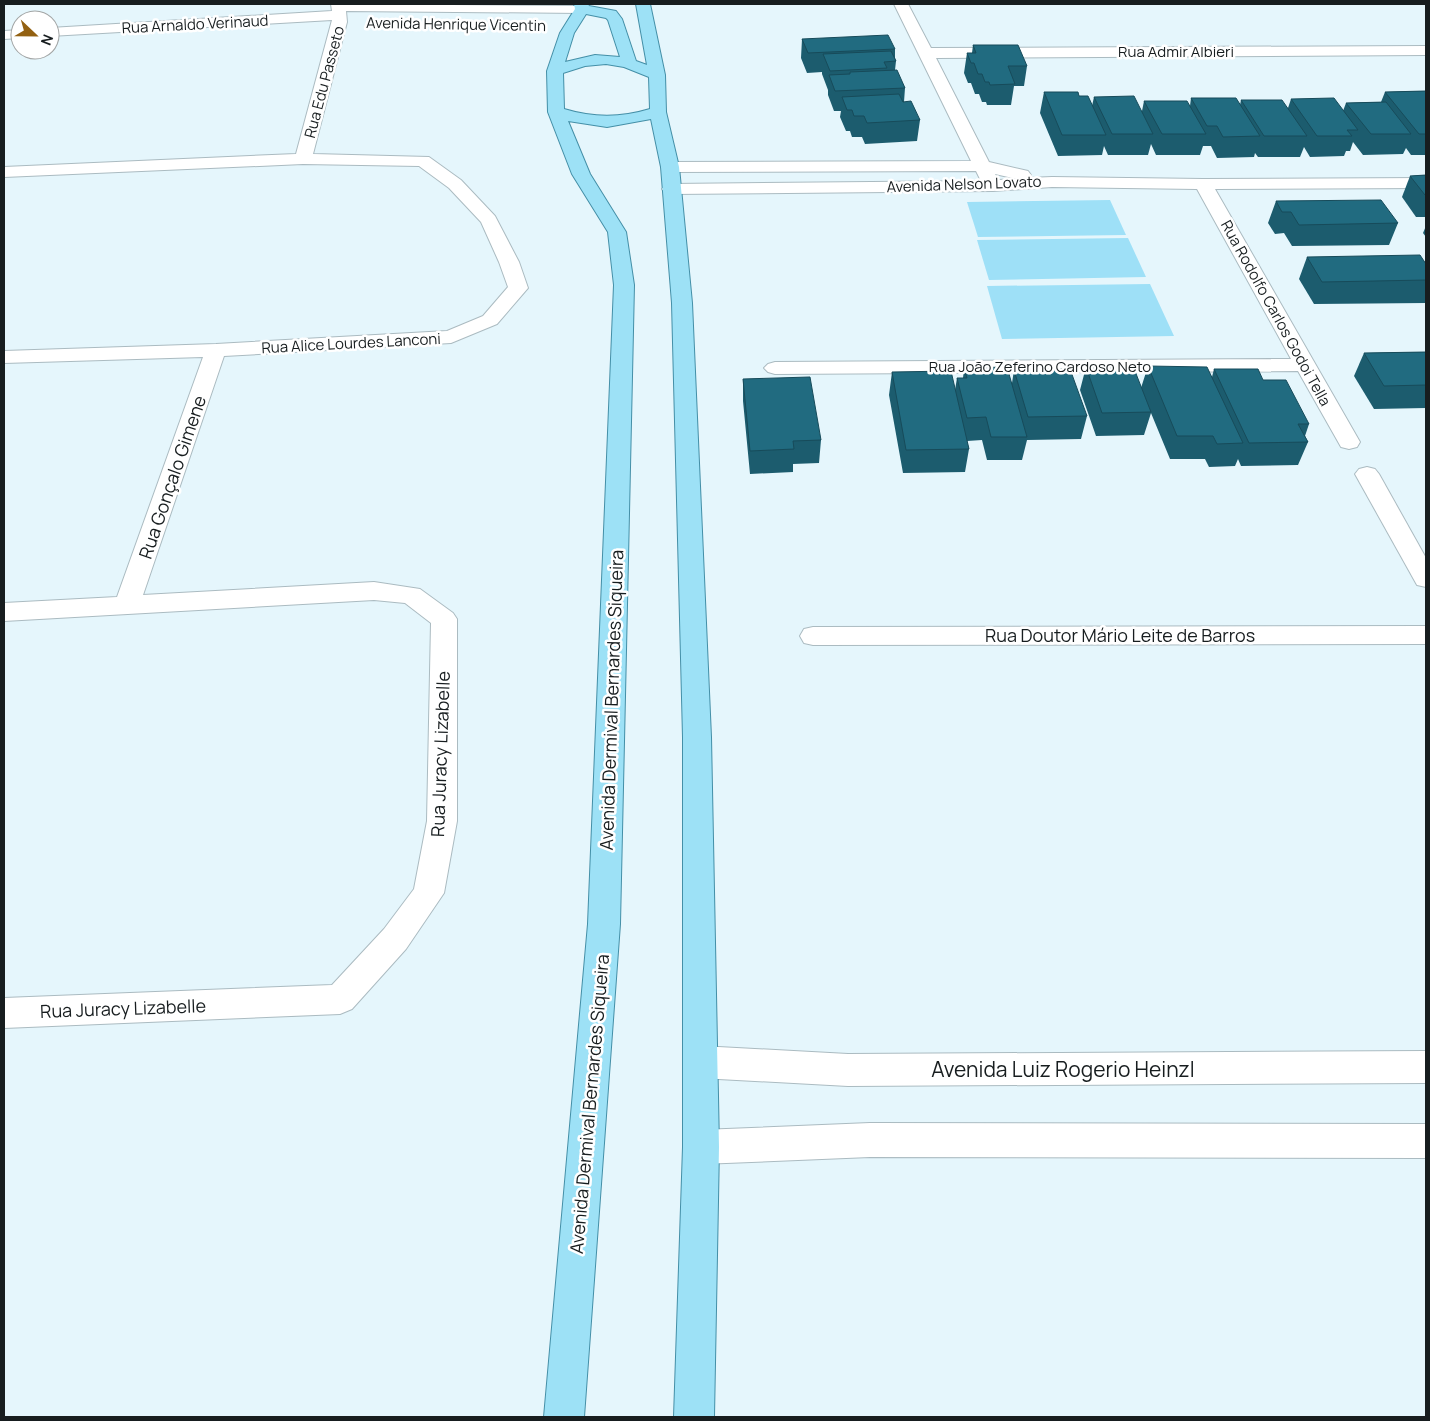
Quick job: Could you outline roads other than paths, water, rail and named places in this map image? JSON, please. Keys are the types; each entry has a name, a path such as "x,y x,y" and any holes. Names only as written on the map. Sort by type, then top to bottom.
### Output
{"main road":[{"path":"643,4 657,75 658,112 670,178 682,303 697,737 701,1147 694,1417"},
{"path":"571,16 601,11 611,14 615,19 629,62"},
{"name":"Avenida Dermival Bernardes Siqueira","path":"564,1417 604,924 624,284 617,232 581,174 556,112 555,71 571,16"},
{"path":"555,71 582,61 598,59 629,62 657,75"},
{"path":"556,112 578,119 619,123 658,112"}],"street":[{"path":"901,4 993,186"},
{"name":"Avenida Henrique Vicentin","path":"341,14 571,16"},
{"name":"Rua Arnaldo Verinaud","path":"60,31 341,14"},
{"name":"Rua Edu Passeto","path":"303,159 341,14"},
{"name":"Rua Admir Albieri","path":"926,53 1426,50"},
{"name":"Rua Alice Lourdes Lanconi","path":"4,172 303,159 423,161 455,184 489,220 509,262 518,288 490,320 451,337 216,350 4,358"},
{"name":"Avenida Nelson Lovato","path":"670,178 982,166 1052,182"},
{"name":"Avenida Nelson Lovato","path":"670,178 993,186 1052,182"},
{"path":"1052,182 1203,184 1426,183"},
{"name":"Rua Rodolfo Carlos Godoi Tella","path":"1203,184 1349,442"},
{"name":"Rua Gonçalo Gimene","path":"127,604 216,350"},
{"name":"Rua João Zeferino Cardoso Neto","path":"775,368 1304,365"},
{"path":"1367,474 1426,579"},
{"name":"Rua Juracy Lizabelle","path":"4,612 374,591 411,595 444,619 442,821 429,892 395,939 340,999 4,1012"},
{"name":"Rua Doutor Mário Leite de Barros","path":"813,636 1426,635"},
{"name":"Avenida Luiz Rogerio Heinzl","path":"700,1062 848,1070 1426,1067"},
{"path":"701,1147 870,1140 1426,1141"}]}
